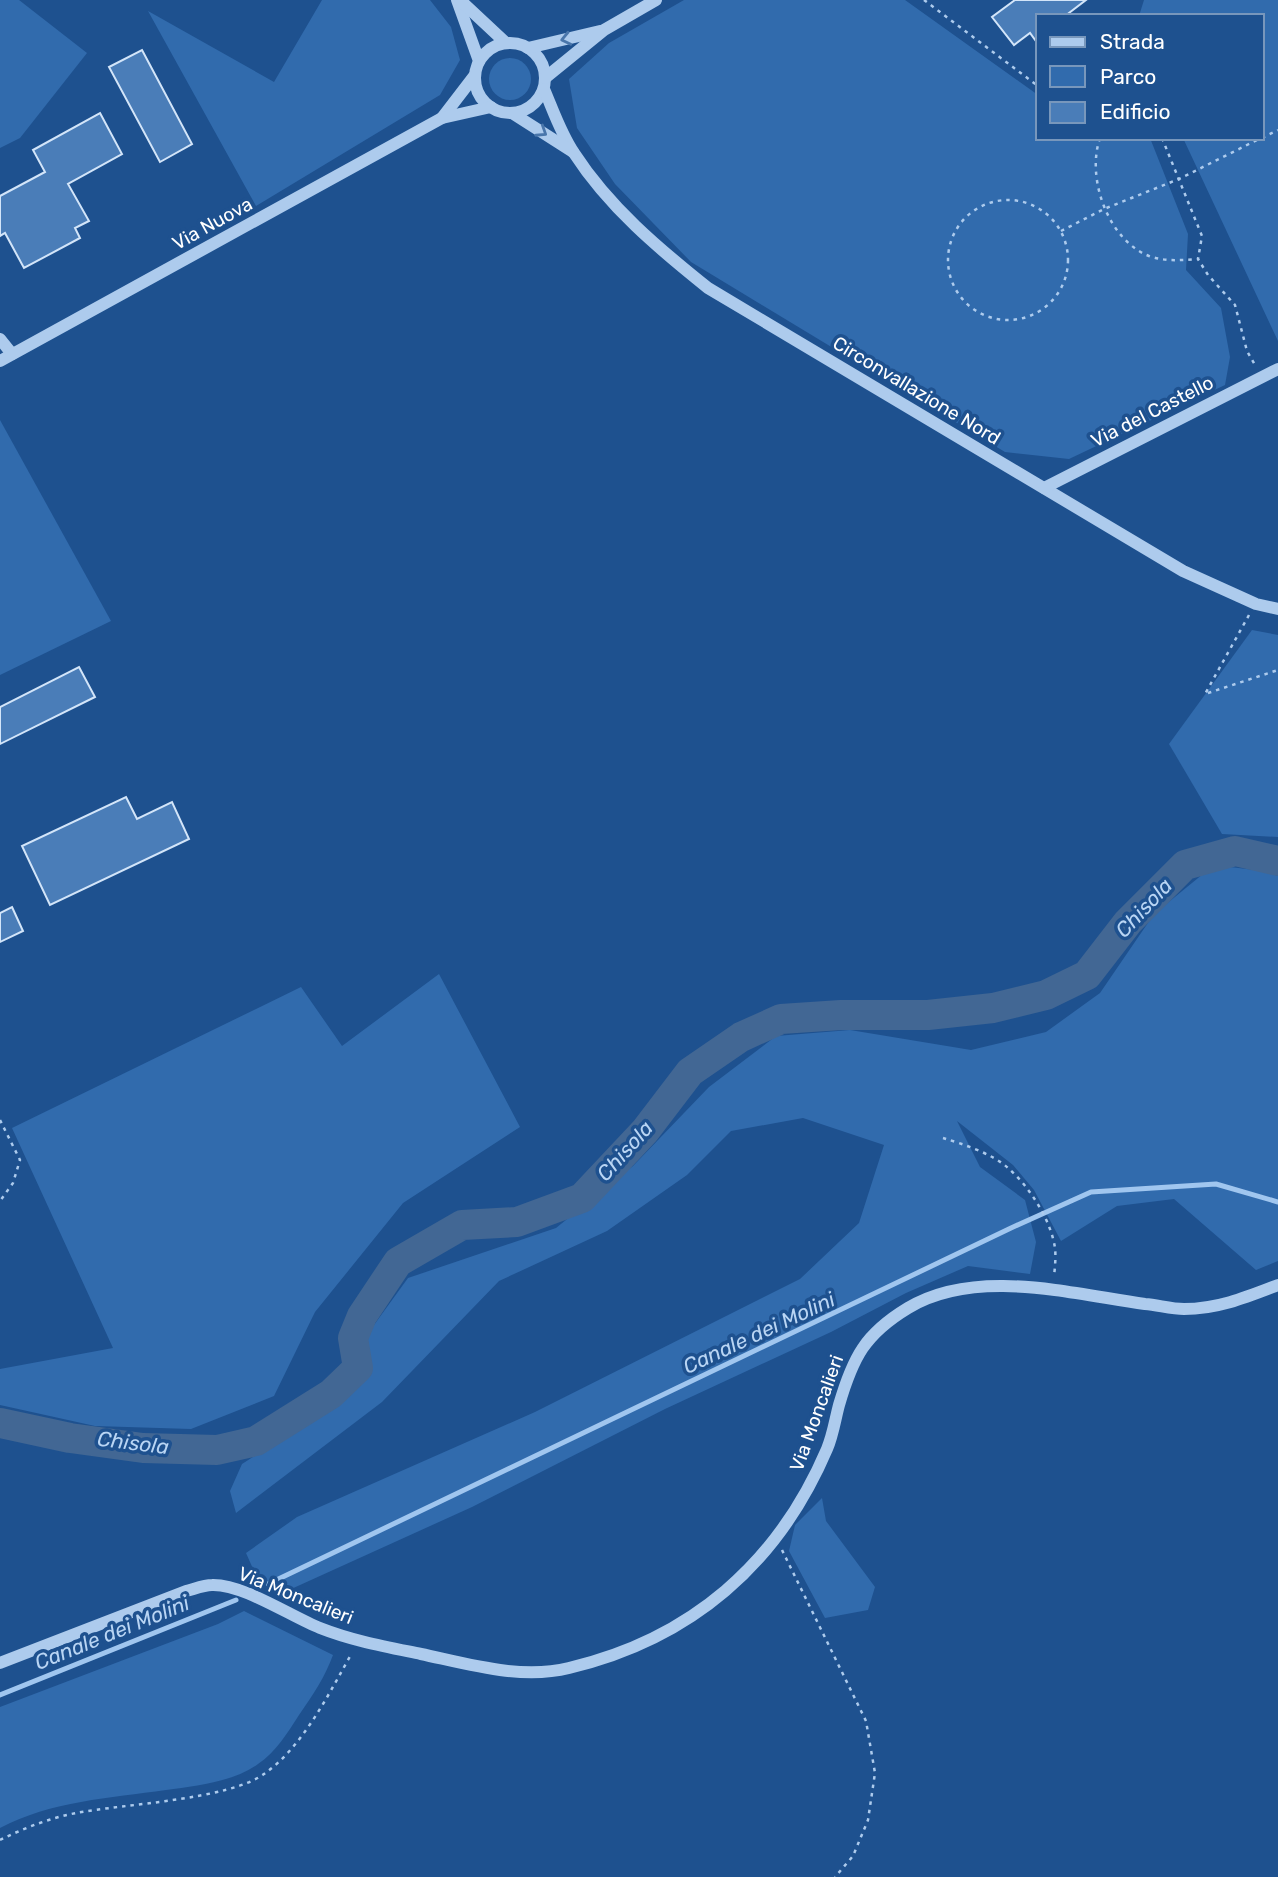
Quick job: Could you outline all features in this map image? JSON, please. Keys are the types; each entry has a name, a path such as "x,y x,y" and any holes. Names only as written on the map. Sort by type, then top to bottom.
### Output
{"street":[{"path":"459,0 506,43"},
{"path":"459,0 480,61"},
{"path":"544,83 543,66 538,56 517,43 506,43 486,52 475,75 479,93 491,107 512,113 531,106 544,83 604,30 656,0"},
{"path":"528,48 604,30"},
{"name":"Via Nuova","path":"442,118 475,75"},
{"name":"Circonvallazione Nord","path":"544,83 573,152 609,199 657,248 708,288 1183,571 1255,604 1278,608"},
{"name":"Via Nuova","path":"6,357 442,118 491,107"},
{"name":"Circonvallazione Nord","path":"512,113 573,152"},
{"path":"0,339 6,357"},
{"name":"Via del Castello","path":"1044,488 1278,369"},
{"name":"Via Moncalieri","path":"0,1663 186,1591 212,1585 239,1590 321,1629 358,1641 506,1672 564,1670 615,1656 664,1633 705,1609 739,1580 777,1538 807,1493 829,1445 854,1359 878,1327 912,1305 944,1292 982,1286 1054,1289 1183,1309 1229,1304 1278,1285"}],"path":[{"path":"924,0 1036,84"},
{"path":"1099,140 1096,181 1104,209 1126,240 1146,255 1169,261 1198,259"},
{"path":"1163,140 1202,236 1198,259 1208,275 1235,305 1247,351 1262,377"},
{"path":"1060,231 1258,140"},
{"path":"1011,200 1031,204 1048,215 1060,231 1068,264 1064,281 1050,302 1029,316 1012,320 979,313 963,300 952,283 947,263 949,243 958,225 972,210 991,202 1011,200"},
{"path":"1255,604 1205,694 1278,670"},
{"path":"0,1120 19,1160 13,1183 0,1201"},
{"path":"943,1138 966,1145 1007,1167 1038,1204 1055,1248 1054,1289"},
{"path":"777,1538 866,1721 875,1773 868,1820 853,1856 835,1877"},
{"path":"0,1840 25,1828 73,1813 238,1787 264,1775 286,1755 317,1714 358,1641"}],"green space":[{"path":"0,0 19,0 87,53 20,138 0,148"},
{"path":"322,0 430,0 451,27 460,60 440,95 256,206 148,11 274,82"},
{"path":"684,0 905,0 1036,94 1036,140 1151,140 1188,234 1186,270 1221,308 1230,357 1225,385 1069,459 1005,452 691,262 615,184 577,128 569,79 609,43"},
{"path":"1144,0 1278,0 1278,341 1184,140 1264,140 1264,14 1140,14"},
{"path":"510,58 525,64 531,79 525,94 510,100 495,94 489,79 495,64"},
{"path":"0,420 111,621 0,675"},
{"path":"1252,630 1278,635 1278,837 1222,834 1169,744"},
{"path":"1214,865 1263,871 1278,876 1278,1261 1256,1270 1174,1199 1117,1206 1061,1241 1034,1190 1013,1165 957,1121 980,1167 1025,1200 1036,1242 1030,1274 968,1266 665,1409 472,1507 278,1595 258,1580 246,1553 297,1517 535,1412 800,1279 859,1223 884,1145 803,1118 731,1131 687,1175 607,1231 499,1281 382,1402 236,1513 230,1491 242,1464 342,1400 365,1371 366,1336 408,1278 556,1228 633,1166 709,1087 776,1036 850,1030 971,1050 1046,1032 1100,993 1154,914"},
{"path":"439,974 520,1127 403,1203 315,1312 274,1396 191,1429 95,1426 0,1405 0,1369 113,1348 12,1128 301,987 342,1046"},
{"path":"822,1498 826,1521 875,1587 868,1610 825,1618 789,1551 795,1525"},
{"path":"244,1611 333,1655 309,1700 270,1754 248,1770 214,1782 60,1806 0,1828 0,1707 218,1624"}],"building":[{"path":"1015,0 1086,0 1068,14 1036,14 1036,41 1030,33 1014,45 992,17"},
{"path":"142,50 192,144 160,162 109,67"},
{"path":"100,113 122,154 68,184 89,221 75,228 80,238 24,268 5,233 0,236 0,196 45,172 33,150"},
{"path":"79,667 95,697 0,744 0,707"},
{"path":"126,797 137,819 172,802 189,839 50,905 22,846"},
{"path":"12,907 23,931 0,942 0,913"}],"waterway":[{"name":"Chisola","path":"0,1423 70,1438 143,1448 217,1450 256,1441 331,1394 358,1368 353,1338 362,1316 398,1262 462,1225 517,1222 582,1198 645,1131 690,1072 741,1037 781,1019 841,1015 928,1015 993,1008 1046,995 1087,975 1128,922 1185,865 1235,851 1278,861"},
{"name":"Canale dei Molini","path":"268,1584 1091,1192 1216,1184 1278,1202"},
{"name":"Canale dei Molini","path":"0,1695 236,1600"}]}
